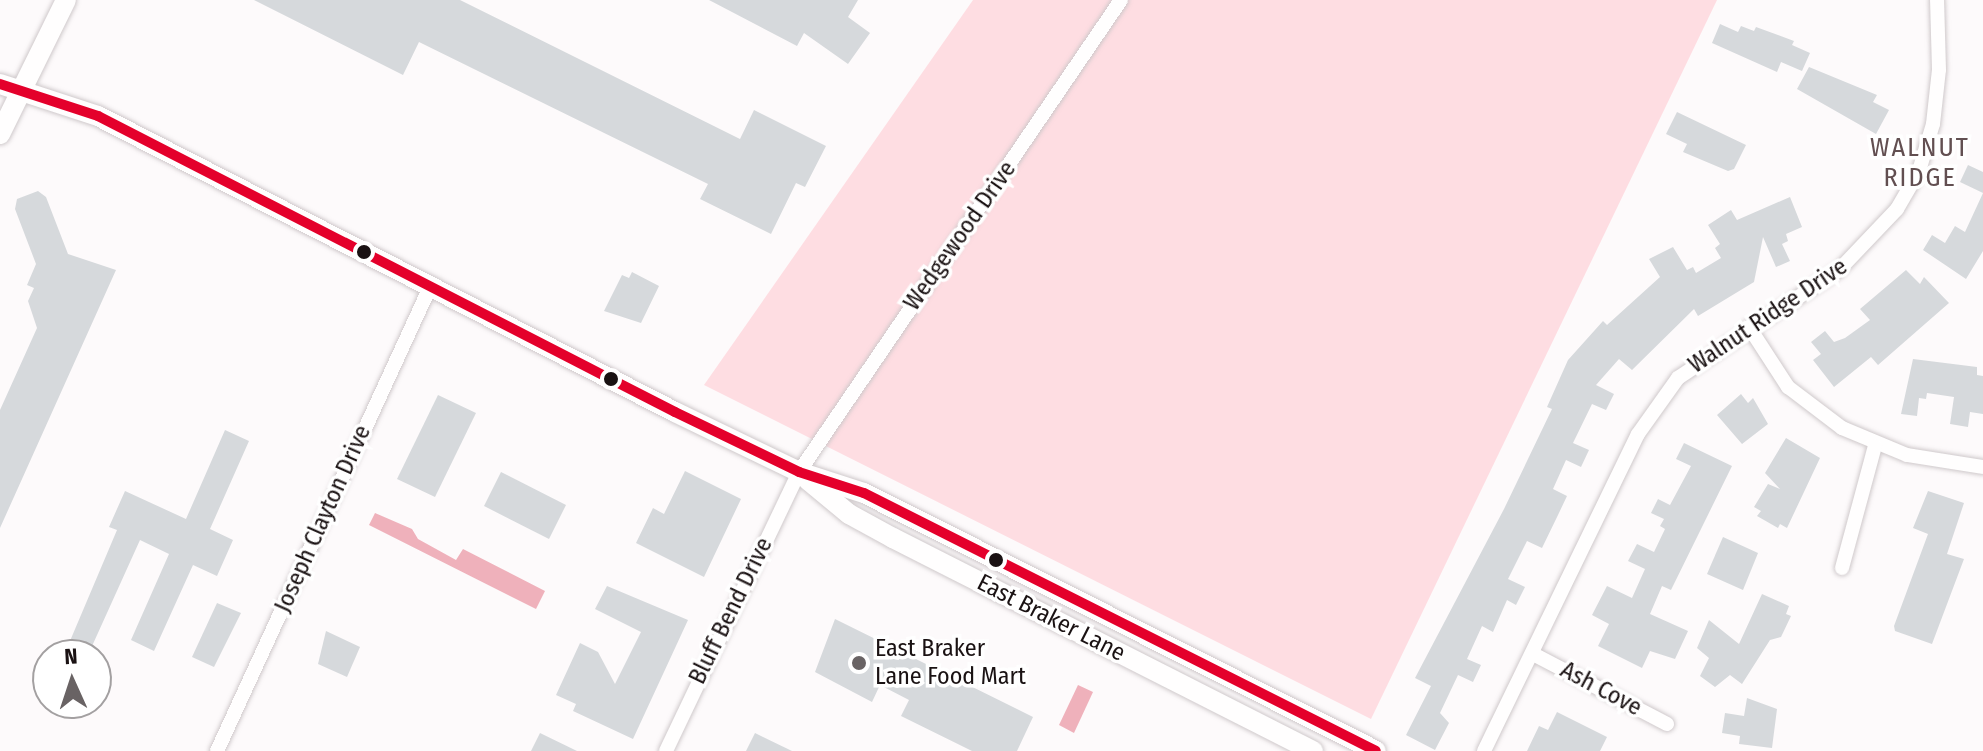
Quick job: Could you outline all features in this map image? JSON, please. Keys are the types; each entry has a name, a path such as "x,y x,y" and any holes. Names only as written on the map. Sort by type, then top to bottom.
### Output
{"main road":[{"path":"0,134 66,0"},
{"name":"East Braker Lane","path":"0,84 98,116 799,472 864,493 1376,751"},
{"name":"East Braker Lane","path":"799,472 849,514 1313,751"}],"street":[{"name":"Wedgewood Drive","path":"799,472 1121,0"},
{"name":"Walnut Ridge Drive","path":"1484,751 1535,655 1638,434 1678,378 1749,327 1839,270 1869,244 1919,171 1933,124 1939,70 1937,0"},
{"name":"Joseph Clayton Drive","path":"217,751 430,287"},
{"path":"1749,327 1788,387 1815,411 1875,446 1983,467"},
{"path":"1842,568 1875,446"},
{"name":"Bluff Bend Drive","path":"666,751 799,472"},
{"name":"Ash Cove","path":"1535,655 1667,724"}],"shaded area":[{"path":"973,0 1717,0 1371,719 704,385"},
{"path":"375,513 412,529 418,539 456,560 463,549 545,591 536,609 369,525"},
{"path":"1078,685 1093,692 1074,733 1059,725"}],"building":[{"path":"254,0 460,0 740,139 754,110 826,146 805,187 796,183 771,234 700,199 708,184 419,42 403,75"},
{"path":"709,0 858,0 848,17 870,33 848,64 804,33 797,46"},
{"path":"1720,24 1738,32 1741,26 1754,31 1756,27 1794,41 1792,45 1810,53 1802,71 1781,62 1777,72 1712,43"},
{"path":"1809,67 1877,95 1873,102 1889,110 1876,134 1797,89"},
{"path":"1677,112 1746,145 1734,169 1728,171 1683,152 1687,144 1666,134"},
{"path":"1968,165 1983,172 1983,193 1960,182"},
{"path":"38,191 46,197 68,254 116,270 0,528 0,410 37,328 28,301 34,288 27,285 36,264 15,209 17,199"},
{"path":"1983,193 1983,251 1966,279 1923,250 1932,235 1945,243 1955,226 1965,232"},
{"path":"1790,197 1802,227 1786,234 1788,241 1782,244 1790,261 1776,267 1763,237 1754,282 1698,316 1694,309 1632,370 1619,359 1596,385 1614,394 1606,410 1592,404 1573,443 1589,450 1581,467 1566,460 1553,489 1567,496 1558,515 1542,548 1527,541 1508,579 1525,587 1516,605 1507,600 1493,632 1482,626 1467,659 1481,665 1473,682 1458,675 1440,713 1449,723 1435,750 1406,735 1431,686 1415,678 1504,509 1552,409 1547,407 1568,360 1603,321 1607,325 1660,277 1649,259 1673,247 1687,270 1693,267 1696,273 1721,258 1715,248 1720,244 1708,225 1731,210 1737,220"},
{"path":"1906,270 1920,284 1924,277 1949,303 1878,365 1871,357 1834,387 1813,360 1821,354 1811,342 1825,331 1834,342 1845,338 1870,320 1860,309"},
{"path":"632,272 659,286 641,323 604,311 622,275 629,278"},
{"path":"1913,359 1977,367 1977,375 1983,376 1983,414 1970,412 1968,427 1950,424 1954,397 1927,393 1926,399 1919,398 1917,416 1901,414"},
{"path":"1741,394 1748,403 1753,398 1768,424 1742,444 1717,415"},
{"path":"438,395 476,413 435,497 397,479"},
{"path":"225,430 249,441 210,529 233,540 217,576 193,565 154,651 131,640 169,554 140,540 95,639 71,639 117,530 109,527 125,491 186,519"},
{"path":"1786,438 1820,458 1787,528 1780,524 1778,528 1757,516 1761,511 1754,507 1768,484 1780,489 1765,473"},
{"path":"1684,443 1732,466 1671,590 1662,586 1650,614 1688,631 1675,659 1650,651 1642,668 1598,646 1609,624 1592,615 1607,586 1632,598 1645,569 1628,561 1637,544 1654,552 1665,529 1660,526 1664,519 1651,513 1658,499 1670,505 1691,466 1676,459"},
{"path":"685,471 741,499 704,577 636,543 653,508 664,514"},
{"path":"501,472 566,505 549,539 484,506"},
{"path":"1928,491 1964,503 1947,554 1964,559 1932,644 1895,631 1894,626 1928,534 1913,528"},
{"path":"1723,537 1758,553 1743,590 1707,574"},
{"path":"607,586 688,620 633,739 573,711 576,704 556,695 580,643 598,652 615,684 641,632 595,609"},
{"path":"1762,594 1789,606 1786,614 1791,616 1781,637 1770,640 1742,684 1730,675 1715,687 1700,676 1709,658 1697,648 1709,620 1739,644"},
{"path":"217,603 241,613 214,667 192,657"},
{"path":"835,619 1033,717 1017,751 972,751 901,716 909,700 880,685 872,702 815,672"},
{"path":"326,631 360,647 347,677 318,664"},
{"path":"1747,698 1777,709 1772,748 1739,744 1740,736 1722,733 1725,713 1744,716"},
{"path":"1557,712 1607,737 1600,751 1527,751 1539,726 1548,730"},
{"path":"540,733 577,751 531,751"},
{"path":"755,733 792,751 746,751"}],"transit line":[{"path":"0,84 98,116 675,412 799,472 864,493 1376,751"}],"place":[{"name":"East Braker Lane Food Mart","path":"859,663"}],"district":[{"name":"WALNUT RIDGE","path":"1920,163"}]}
